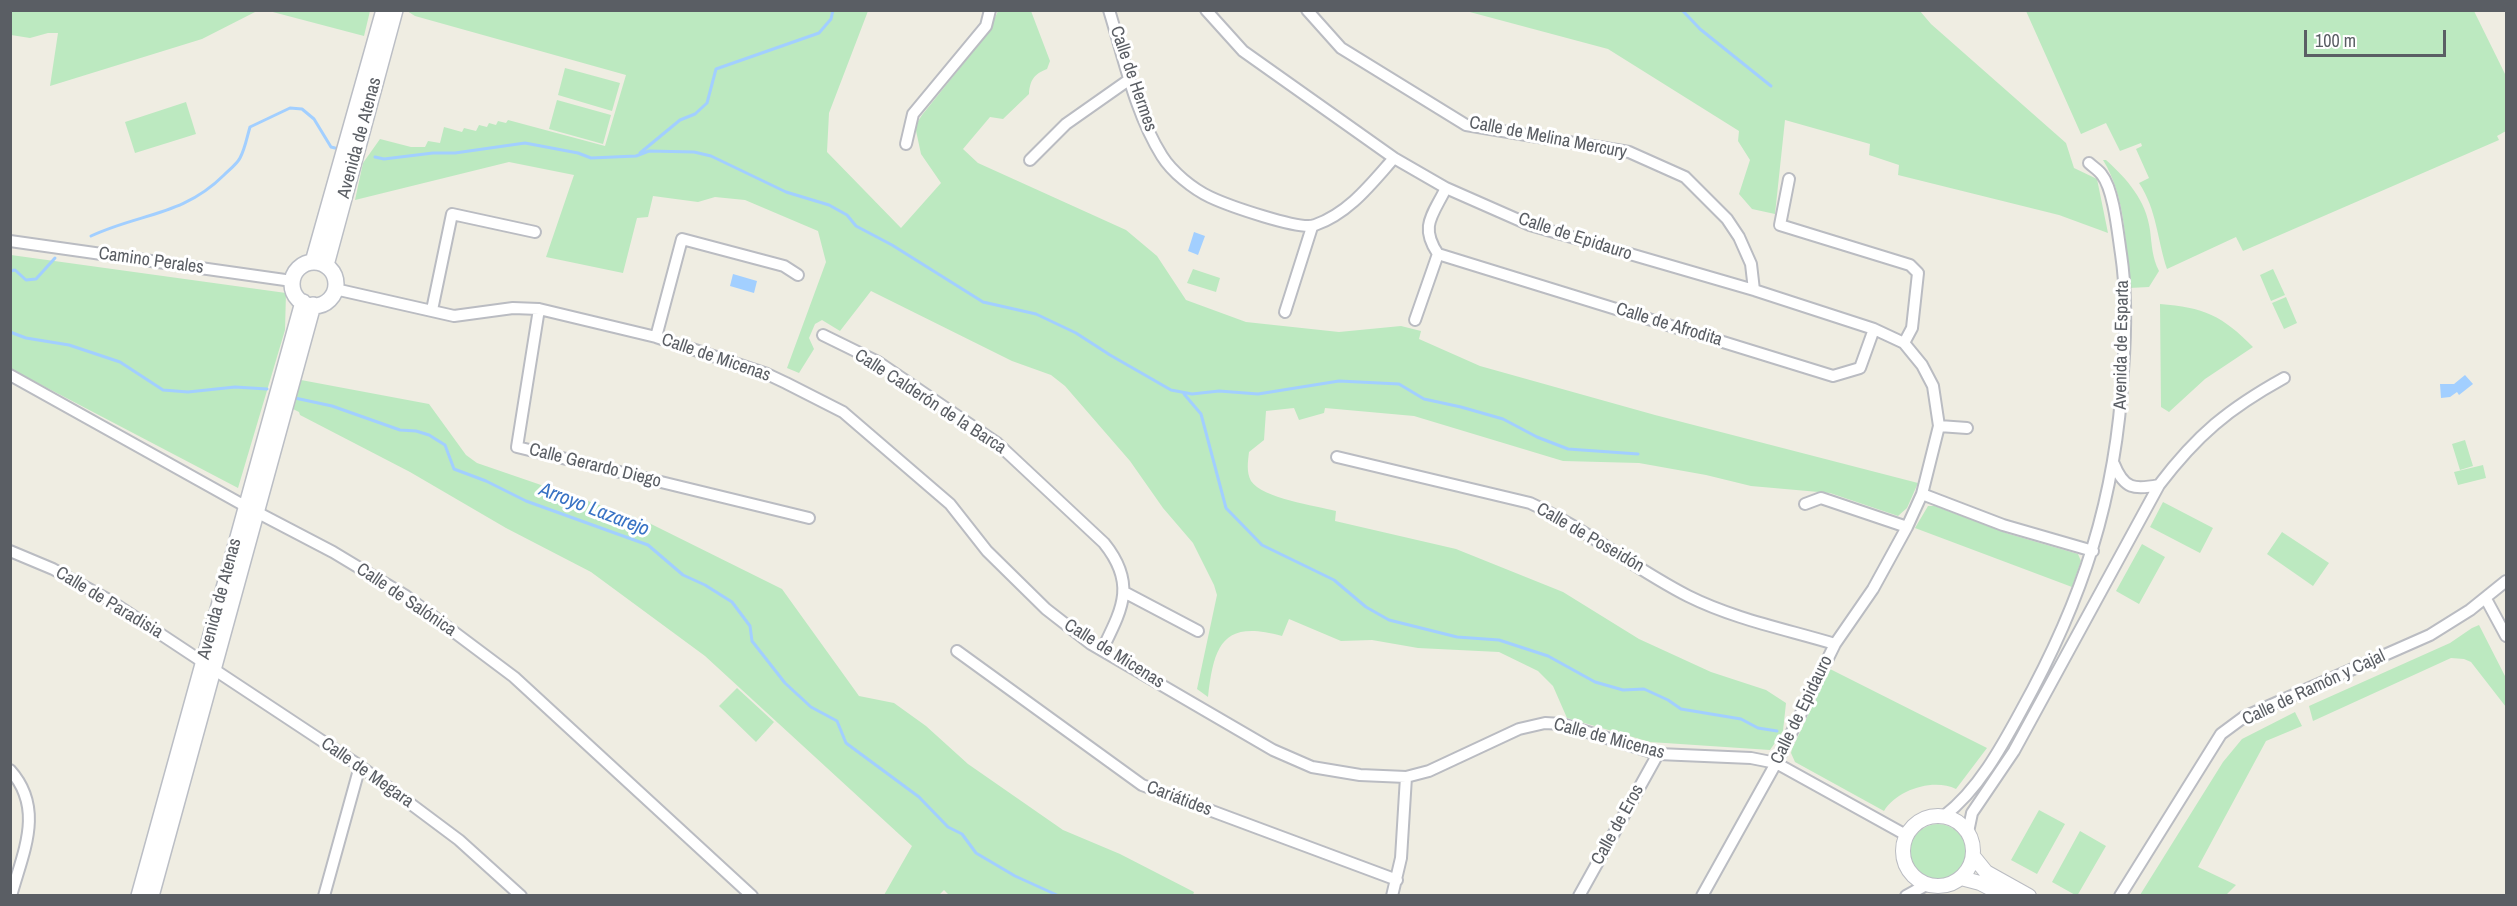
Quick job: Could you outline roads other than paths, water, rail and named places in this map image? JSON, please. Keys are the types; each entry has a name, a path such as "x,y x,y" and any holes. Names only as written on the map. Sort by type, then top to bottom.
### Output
{"main road":[{"name":"Avenida de Atenas","path":"320,263 384,10"},
{"name":"Avenida de Atenas","path":"320,263 395,10"},
{"path":"320,263 334,275 335,289 325,303 308,304 295,293 292,281 299,268 320,263"},
{"name":"Avenida de Atenas","path":"151,896 208,667 308,304"},
{"name":"Avenida de Atenas","path":"139,896 208,667"}],"street":[{"path":"906,144 913,114 986,26 990,10"},
{"name":"Calle de Hermes","path":"1109,10 1146,126 1163,158 1191,186 1211,197 1273,219 1312,226"},
{"name":"Calle de Epidauro","path":"1206,10 1243,51 1394,158 1446,188 1530,225 1754,290 1874,329 1904,344 1922,365 1933,386 1939,426 1922,494 1873,589 1835,644 1776,763 1702,896"},
{"name":"Calle de Melina Mercury","path":"1307,10 1341,48 1466,125 1629,152 1685,177 1727,219 1739,237 1751,264 1754,290"},
{"path":"1030,160 1066,124 1131,79"},
{"path":"1286,312 1312,226 1333,218 1353,203 1394,158"},
{"name":"Avenida de Esparta","path":"1944,816 1959,804 2004,742 2045,669 2077,599 2093,551 2114,464 2121,409 2127,297 2114,209 2103,176 2089,163"},
{"path":"1789,179 1780,225 1910,265 1918,273 1912,328 1904,344"},
{"path":"1415,320 1438,254 1430,242 1427,226 1446,188"},
{"path":"432,310 452,214 535,232"},
{"path":"656,337 682,239 784,266 798,275"},
{"name":"Camino Perales","path":"10,241 292,281"},
{"name":"Calle de Afrodita","path":"1438,254 1833,376 1860,368 1874,329"},
{"name":"Calle de Micenas","path":"335,289 454,316 513,308 539,309 656,337 767,374 843,412 950,504 987,551 1046,609 1102,650 1273,750 1312,767 1360,775 1406,777 1429,771 1520,729 1545,723 1574,727 1658,754 1751,758 1776,763 1906,835"},
{"name":"Calle Gerardo Diego","path":"539,309 517,447 809,518"},
{"name":"Calle Calderón de la Barca","path":"823,335 878,362 998,443 1104,543 1117,562 1125,592"},
{"name":"Calle de Salónica","path":"10,375 333,552 406,596 514,677 752,896"},
{"path":"1968,832 1972,813 2014,751 2159,485 2184,452 2215,422 2249,397 2284,378"},
{"path":"1939,426 1967,428"},
{"name":"Calle de Poseidón","path":"1337,457 1530,503 1559,516 1686,595 1725,613 1835,644"},
{"path":"2114,464 2120,478 2128,486 2141,489 2159,485"},
{"path":"1922,494 2003,525 2093,551"},
{"path":"1805,504 1821,498 1907,527"},
{"name":"Calle de Paradisia","path":"10,551 53,569 109,600 208,667"},
{"name":"Calle de Ramón y Cajal","path":"2120,896 2222,734 2244,717 2430,636 2486,599 2506,581"},
{"path":"1102,650 1120,613 1125,592 1198,632"},
{"path":"2077,599 2087,608 2093,607"},
{"path":"2486,599 2506,636"},
{"name":"Cariátides","path":"957,651 1142,785 1397,880"},
{"name":"Calle de Megara","path":"208,667 360,766 459,840 521,896"},
{"name":"Calle de Eros","path":"1579,896 1658,754"},
{"path":"324,896 360,766"},
{"path":"10,770 28,801 30,828 11,896"},
{"path":"1392,896 1401,858 1406,777"},
{"path":"1906,896 1926,885 1944,886 1960,878 1969,868 1973,856 1973,844 1968,832 1962,825 1944,816 1922,819 1906,835 1903,844 1905,864 1910,873 1926,885"},
{"path":"1973,856 1986,872 2029,896"},
{"path":"1960,878 1980,882 2005,896"}],"water":[{"path":"1194,232 1205,236 1198,255 1188,251"},
{"path":"733,274 757,281 754,293 730,286"},
{"path":"2465,375 2473,384 2459,395 2457,392 2450,397 2441,398 2440,384 2454,384"}],"waterway":[{"path":"640,153 680,120 695,114 707,103 716,69 819,33 831,19 833,10"},
{"path":"1682,10 1700,29 1771,86"},
{"path":"91,236 193,199 209,188 237,162 250,127 290,108 302,109 314,119 331,147 335,148"},
{"path":"375,157 384,159 433,153 455,153 525,143 578,153 591,158 636,156 649,151 694,152 711,156 786,192 829,205 847,215 856,226 892,245 983,302 1036,314 1076,333 1171,390 1192,394 1219,391 1258,394 1339,381 1399,384 1424,399 1503,419 1537,437 1568,449 1638,454"},
{"path":"10,271 15,270 26,280 36,279 55,258"},
{"name":"Arroyo Lazarejo","path":"10,332 26,338 69,345 120,362 163,390 188,392 235,387 267,389"},
{"path":"1184,394 1201,414 1226,508 1262,545 1334,580 1366,607 1389,620 1457,637 1499,640 1548,656 1595,682 1623,690 1644,689 1681,709 1741,719 1758,728 1777,731"},
{"name":"Arroyo Lazarejo","path":"295,398 332,406 400,430 429,435 445,445 454,469 486,481 526,501 648,545 683,575 705,585 732,602 750,626 752,641 785,683 811,707 837,721 846,743 919,797 948,827 962,834 976,853 1015,876 1059,896"}]}
